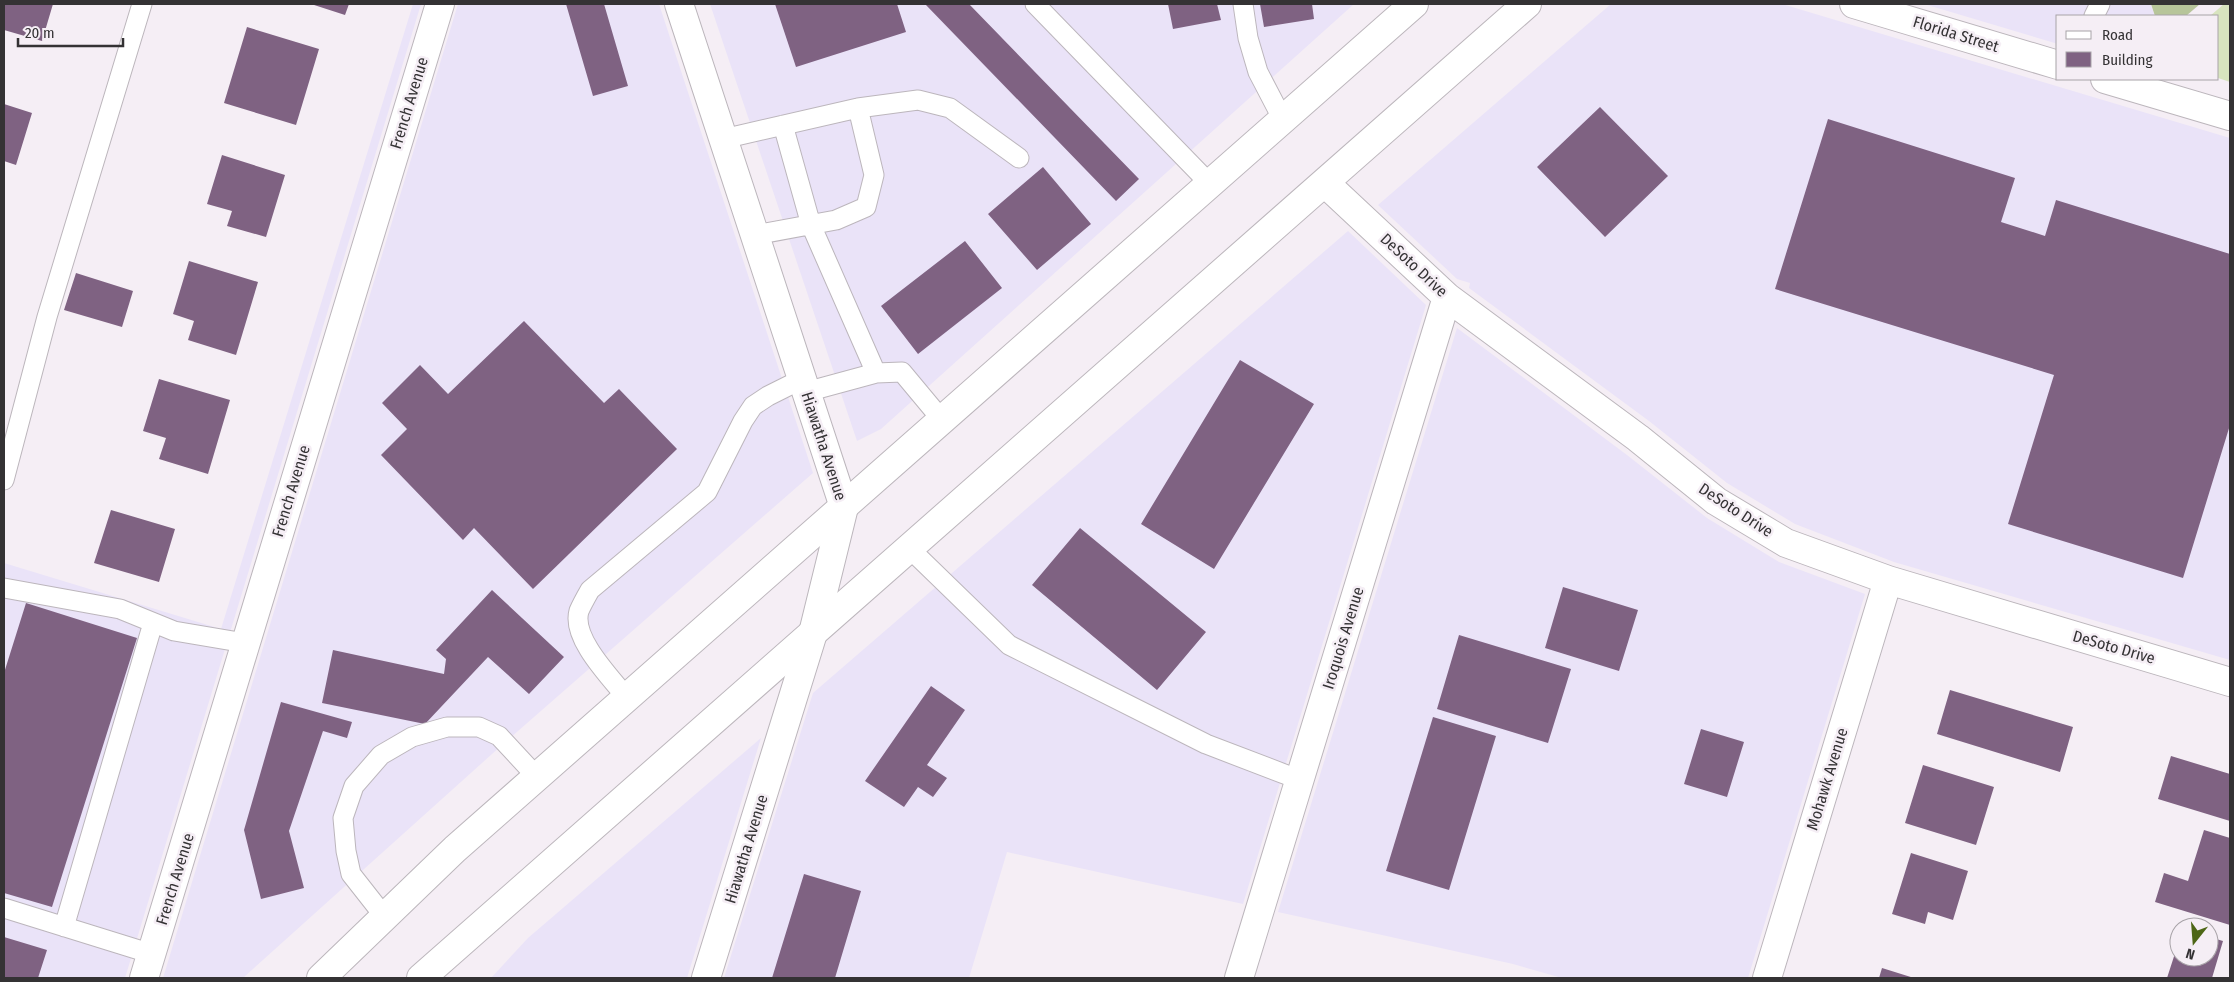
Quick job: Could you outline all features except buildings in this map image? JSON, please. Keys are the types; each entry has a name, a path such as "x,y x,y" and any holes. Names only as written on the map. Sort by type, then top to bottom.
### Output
{"street":[{"name":"French Avenue","path":"148,966 440,4"},
{"name":"Hiawatha Avenue","path":"679,4 844,508 813,632 706,978"},
{"path":"321,978 455,850 1414,4"},
{"path":"421,978 1527,4"},
{"name":"Florida Street","path":"1854,4 2056,64"},
{"path":"2108,80 2230,116"},
{"name":"DeSoto Drive","path":"1325,183 1447,297 1638,438 1716,501 1786,543 1888,580 2230,682"},
{"name":"Iroquois Avenue","path":"1239,978 1447,297"},
{"name":"Mohawk Avenue","path":"1767,978 1888,580"}],"lane":[{"path":"4,480 47,317 142,4"},
{"path":"1035,4 1210,184"},
{"path":"1243,4 1248,38 1258,72 1283,120"},
{"path":"723,139 858,108 918,100 950,108 1019,158"},
{"path":"755,235 836,220 866,207 874,175 858,108"},
{"path":"784,125 811,224 876,373"},
{"path":"627,698 598,661 579,632 579,613 590,590 707,492 743,421 753,406 768,396 804,386 876,373 902,372 942,420"},
{"path":"909,548 1009,645 1206,744 1300,780"},
{"path":"4,588 120,609 174,631 245,643"},
{"path":"64,927 153,622"},
{"path":"384,916 351,874 346,851 344,818 354,786 382,755 412,737 447,727 479,727 499,736 537,777"},
{"path":"4,908 64,927 148,966"}],"shaded area":[{"path":"413,4 421,4 125,978 4,978 4,563 221,629"},
{"path":"458,4 659,4 813,473 502,745 243,978 163,978"},
{"path":"710,4 1354,4 881,429 857,441"},
{"path":"1611,4 1782,4 2230,138 2230,660 1894,562 1795,524 1727,483 1649,421 1469,288 1470,283 1457,279 1378,205"},
{"path":"1924,4 2151,4 2155,15 2056,15 2056,43"},
{"path":"1348,231 1426,305 1243,904 1007,852 969,978 724,978 813,693"},
{"path":"1457,328 1627,455 1707,518 1779,562 1865,594 1748,978 1562,978 1513,964 1278,912"},
{"path":"761,738 687,978 491,978 528,938"}],"green space":[{"path":"2151,4 2200,4 2187,15 2155,15"},
{"path":"2224,4 2230,4 2230,82 2219,78 2219,15 2211,15"}]}
